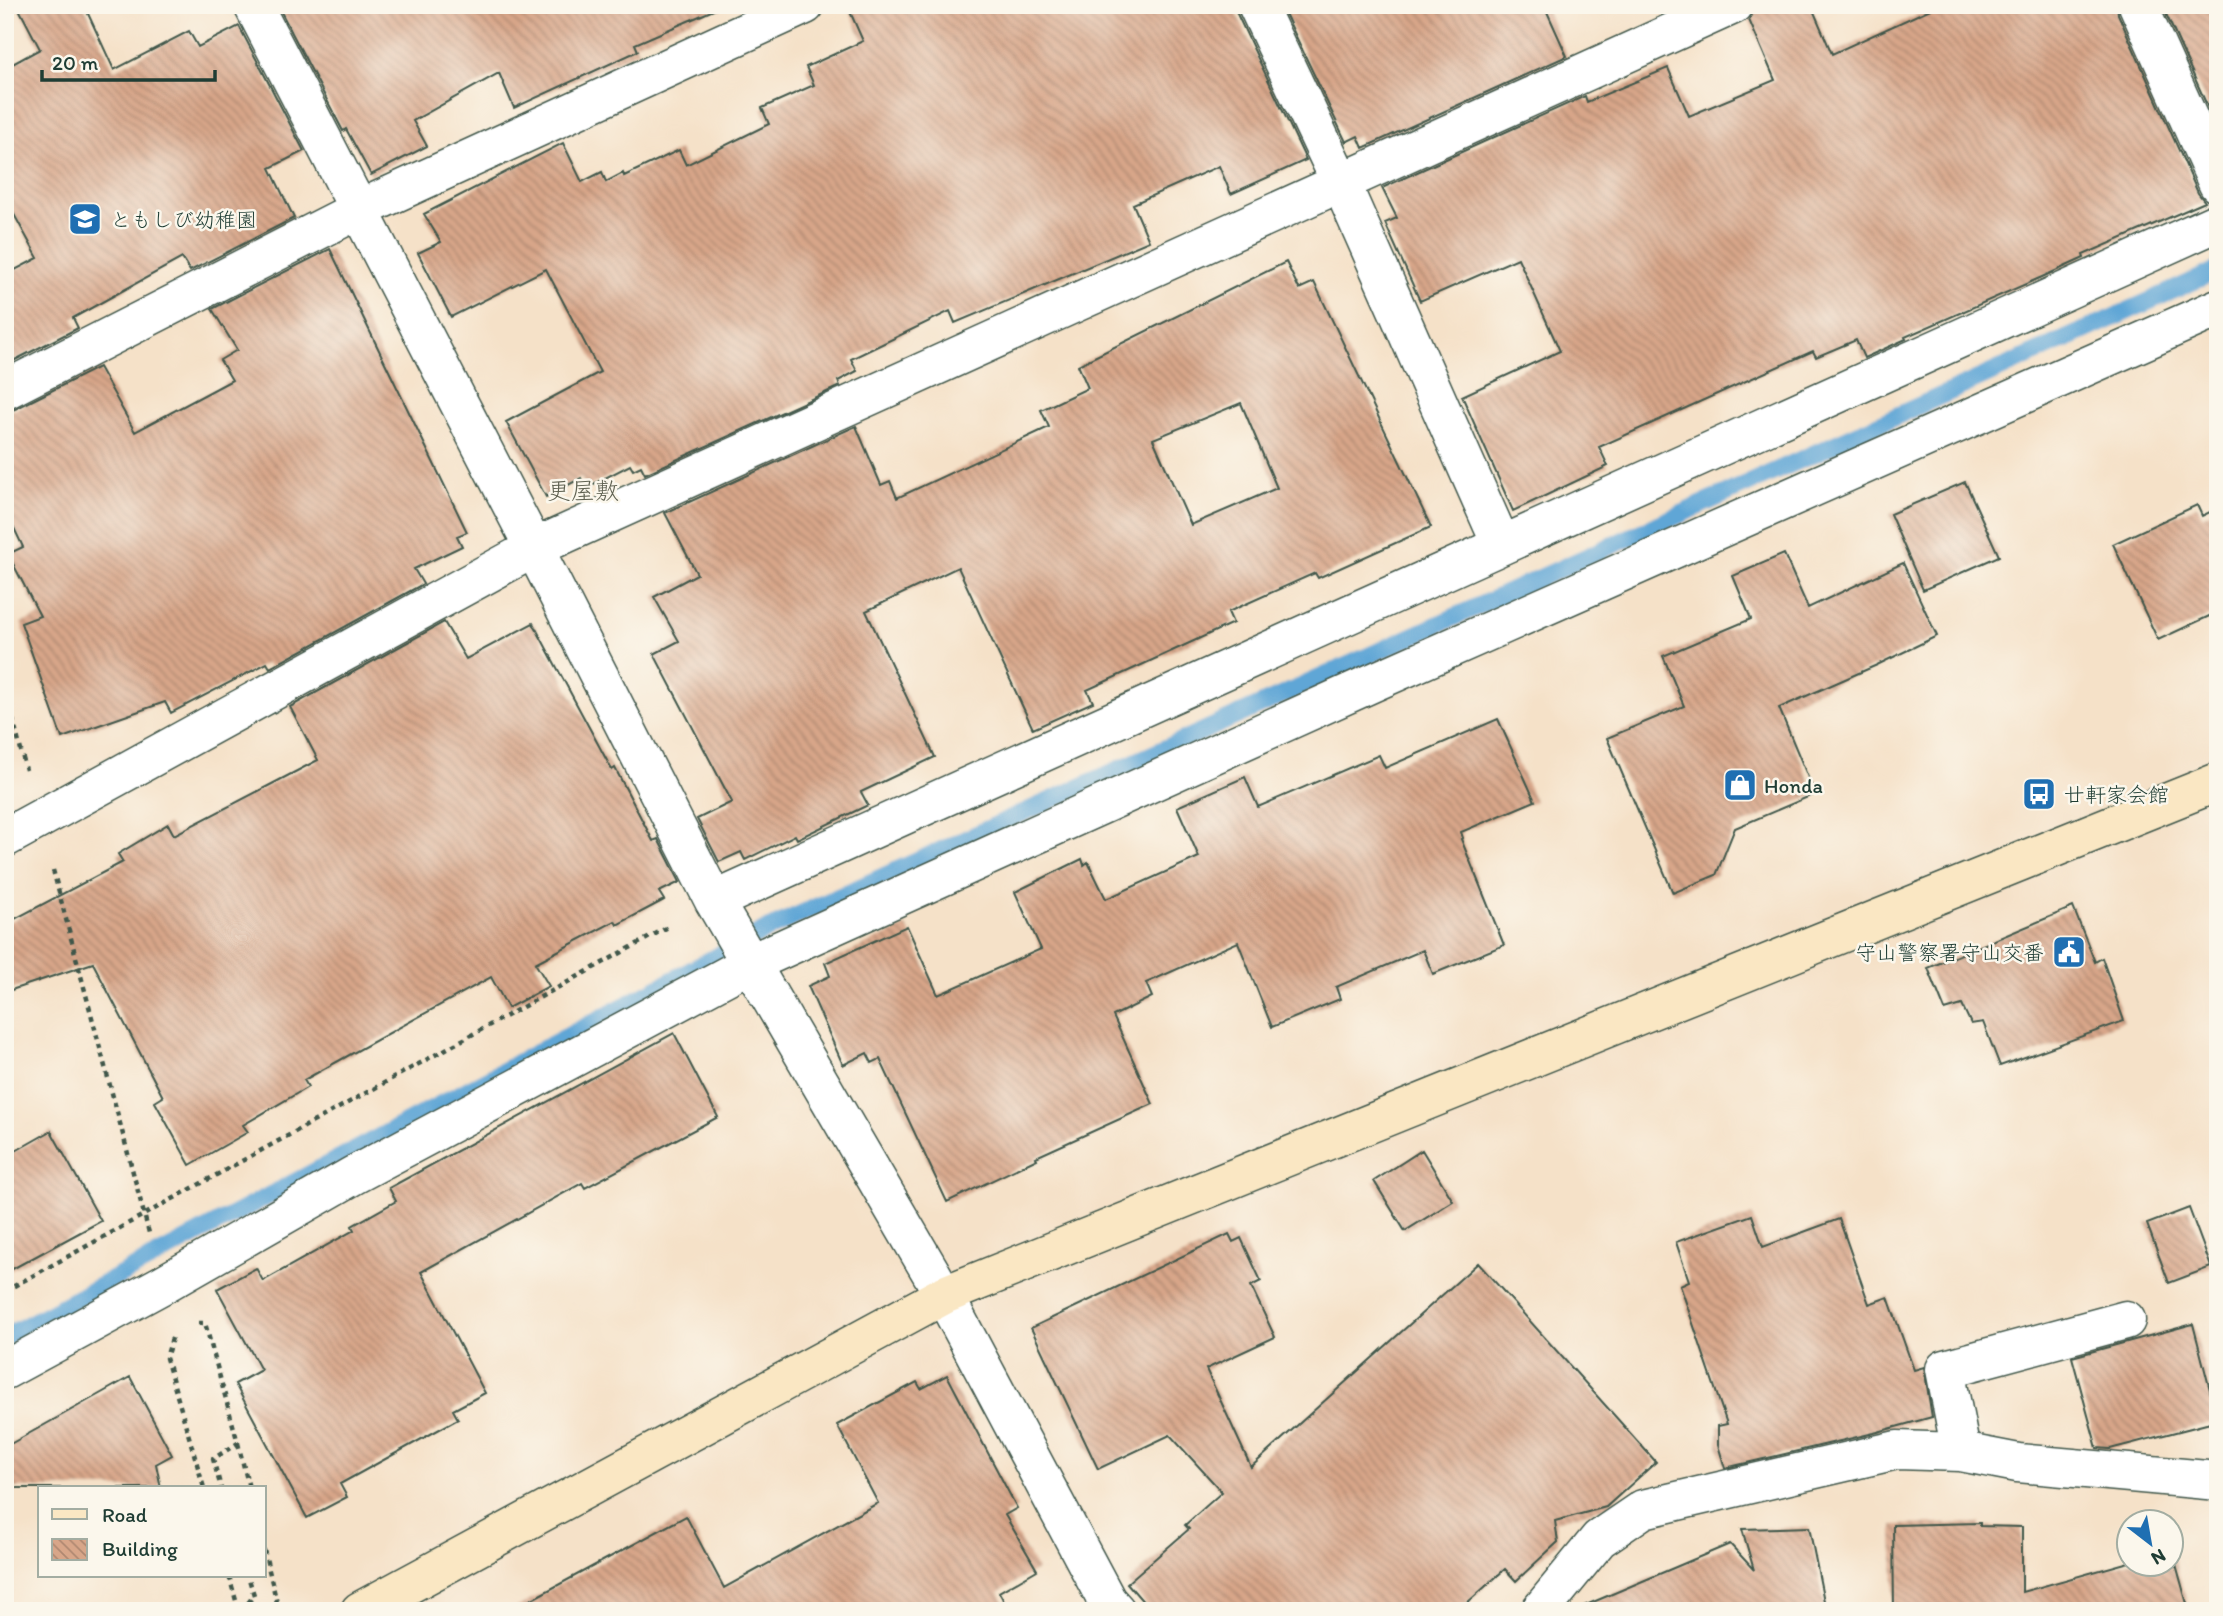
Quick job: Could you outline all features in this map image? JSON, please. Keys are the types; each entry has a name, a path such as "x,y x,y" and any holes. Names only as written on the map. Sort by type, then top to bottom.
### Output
{"street":[{"path":"253,5 714,901 944,1295 1107,1601 1116,1611"},
{"path":"5,390 358,210 805,5"},
{"path":"1257,5 1341,183 1501,544"},
{"path":"5,838 534,548 1733,5"},
{"path":"2138,5 2218,184"},
{"path":"714,901 2218,222"},
{"path":"5,1370 160,1286 354,1175 749,964 1374,681 2218,308"},
{"path":"360,1611 944,1295 2218,782"},
{"path":"1961,1452 1945,1369 2126,1320"},
{"path":"1540,1611 1599,1539 1643,1509 1897,1450 1961,1452 2018,1463 2218,1481"}],"path":[{"path":"5,689 145,1215"},
{"path":"5,1291 714,901"},
{"path":"160,1286 177,1321 166,1358 203,1486"},
{"path":"177,1321 205,1323 249,1486"},
{"path":"220,1486 213,1459 238,1443"},
{"path":"266,1558 279,1611"},
{"path":"230,1578 241,1611"},
{"path":"241,1611 254,1595 249,1578"}],"building":[{"path":"17,5 84,5 114,70 189,31 198,47 239,26 304,151 270,168 294,218 190,271 182,258 73,318 78,328 5,365 5,275 38,258 5,198 5,68 40,49"},
{"path":"725,5 635,44 638,51 514,108 499,73 413,121 427,146 371,175 346,129 343,131 278,6"},
{"path":"847,5 1235,5 1306,160 1231,194 1219,166 1133,204 1149,241 955,323 950,311 851,359 857,371 838,381 840,386 645,474 641,466 633,470 630,465 586,488 581,478 546,497 506,422 600,372 546,269 451,317 418,253 441,242 424,214 563,143 582,182 602,172 606,182 679,150 686,165 769,124 762,108 814,85 806,67 863,41"},
{"path":"1281,5 1544,5 1567,56 1363,148 1358,136 1346,142"},
{"path":"1755,5 1811,5 1832,54 1939,5 2117,5 2118,14 2198,193 2205,202 2083,255 2084,258 1905,337 1906,339 1864,358 1856,340 1816,357 1813,351 1599,447 1608,466 1513,511 1462,396 1560,351 1518,258 1420,301 1385,223 1397,218 1382,188 1585,96 1587,102 1668,68 1689,116 1775,80 1749,20"},
{"path":"2162,5 2218,5 2218,130"},
{"path":"330,249 467,532 457,536 462,546 414,569 423,584 270,668 267,663 171,713 165,702 62,738 21,623 40,616 8,554 23,547 5,509 5,412 99,367 135,432 232,380 220,360 237,350 212,309"},
{"path":"1286,262 1299,289 1314,282 1431,527 1318,578 1315,573 1228,612 1233,623 1087,690 1093,702 1033,729 958,567 866,611 935,757 861,792 868,805 797,839 795,835 745,860 741,852 719,862 697,819 732,802 654,654 679,641 654,597 697,574 665,513 856,426 881,485 890,481 897,498 1049,427 1041,410 1088,388 1078,365","holes":["1241,403 1277,488 1191,525 1153,439"]},
{"path":"1965,482 1999,556 1923,590 1890,514"},
{"path":"2197,505 2202,516 2218,508 2218,612 2158,640 2113,544"},
{"path":"1784,554 1808,608 1903,563 1937,636 1779,708 1815,794 1735,828 1716,875 1673,893 1607,738 1684,706 1663,656 1751,619 1733,576"},
{"path":"444,622 466,659 533,623 612,770 615,768 653,841 658,839 680,882 659,892 664,900 617,925 615,921 535,963 549,986 508,1008 491,977 304,1080 308,1087 243,1125 248,1132 190,1165 155,1102 163,1097 93,963 5,992 5,924 123,862 118,854 168,824 174,835 318,760 290,707"},
{"path":"1498,719 1535,801 1461,832 1461,839 1504,945 1433,974 1423,950 1336,987 1340,999 1272,1027 1238,942 1146,983 1152,997 1113,1016 1153,1104 1036,1157 1037,1159 947,1202 880,1059 872,1063 867,1053 843,1065 808,986 830,976 825,963 907,926 938,995 1041,949 1015,892 1082,859 1084,865 1088,862 1106,899 1199,857 1177,807 1245,777 1258,807 1379,755 1385,768"},
{"path":"2073,907 2095,962 2102,958 2124,1021 2000,1066 1983,1022 1971,1024 1962,1005 1945,1010 1928,968"},
{"path":"674,1033 718,1117 585,1188 582,1183 421,1272 485,1393 453,1410 458,1419 340,1484 347,1497 307,1518 235,1384 261,1370 217,1289 256,1268 263,1281 354,1230 352,1226 396,1201 389,1188"},
{"path":"51,1131 101,1221 5,1273 5,1157"},
{"path":"1422,1150 1453,1201 1405,1231 1374,1181"},
{"path":"2189,1208 2211,1267 2169,1283 2147,1224"},
{"path":"1752,1215 1763,1247 1839,1219 1869,1304 1888,1297 1914,1370 1924,1367 1932,1417 1725,1468 1718,1445 1718,1426 1727,1424 1680,1285 1689,1281 1676,1242"},
{"path":"1229,1234 1233,1242 1241,1238 1261,1281 1251,1286 1275,1337 1206,1369 1251,1467 1478,1263 1656,1462 1606,1507 1555,1521 1558,1542 1516,1581 1505,1569 1458,1611 1151,1611 1127,1583 1189,1529 1185,1525 1222,1492 1170,1435 1098,1469 1031,1328"},
{"path":"2193,1324 2218,1421 2110,1449 2097,1448 2072,1357"},
{"path":"947,1375 1017,1508 1005,1515 1037,1570 999,1592 1009,1611 510,1611 686,1516 724,1588 878,1503 837,1425 917,1382 921,1389"},
{"path":"130,1377 172,1455 156,1464 161,1486 5,1488 5,1447"},
{"path":"1980,1523 1980,1526 2022,1527 2022,1592 2114,1566 2114,1578 2180,1578 2189,1611 1894,1611 1893,1525"},
{"path":"1809,1527 1826,1611 1572,1611 1730,1544 1754,1570 1742,1529"}],"waterway":[{"path":"5,1337 770,928 2218,270"}],"place":[{"name":"ともしび幼稚園","path":"85,219"},
{"name":"Honda","path":"1740,785"},
{"name":"廿軒家会館","path":"2039,794"},
{"name":"守山警察署守山交番","path":"2069,952"}],"district":[{"name":"更屋敷","path":"583,490"}]}
